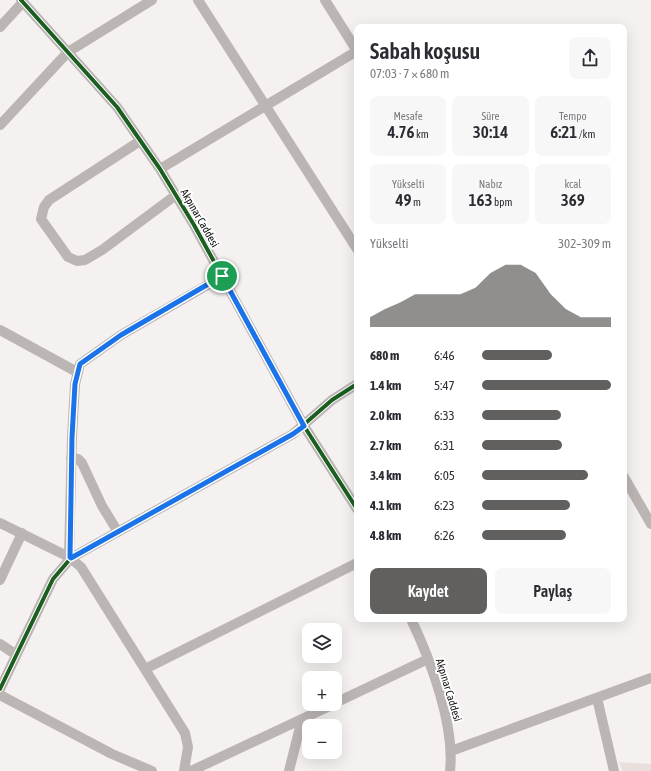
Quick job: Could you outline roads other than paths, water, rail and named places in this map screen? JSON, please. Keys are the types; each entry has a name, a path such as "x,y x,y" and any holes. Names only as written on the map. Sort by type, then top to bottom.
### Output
{"street":[{"path":"0,125 68,52 152,0"},
{"path":"198,0 354,244"},
{"path":"325,0 354,46"},
{"path":"0,27 22,1"},
{"name":"Akpınar Caddesi","path":"22,1 117,107 160,169 176,194 222,276 304,426 354,504"},
{"path":"160,169 354,53"},
{"path":"140,141 49,200 44,207 41,219 68,257 77,261 85,260 102,250 176,194"},
{"path":"70,558 71,458 77,372 80,364 84,359 121,335 222,276"},
{"path":"0,330 77,372"},
{"path":"0,689 52,579 70,558 293,434 332,400 354,386"},
{"path":"71,458 78,459 82,463 102,506 118,532"},
{"path":"627,482 651,524"},
{"path":"0,523 70,558 81,567 185,733 188,747 184,771"},
{"path":"0,580 22,533"},
{"path":"145,669 354,564"},
{"name":"Akpınar Caddesi","path":"412,622 428,659 448,722 451,751 450,771"},
{"path":"0,644 16,654"},
{"path":"342,700 428,659"},
{"path":"451,751 651,678"},
{"path":"0,694 112,754 152,771"},
{"path":"597,698 614,771"},
{"path":"191,771 319,711"},
{"path":"289,771 302,719"}]}
